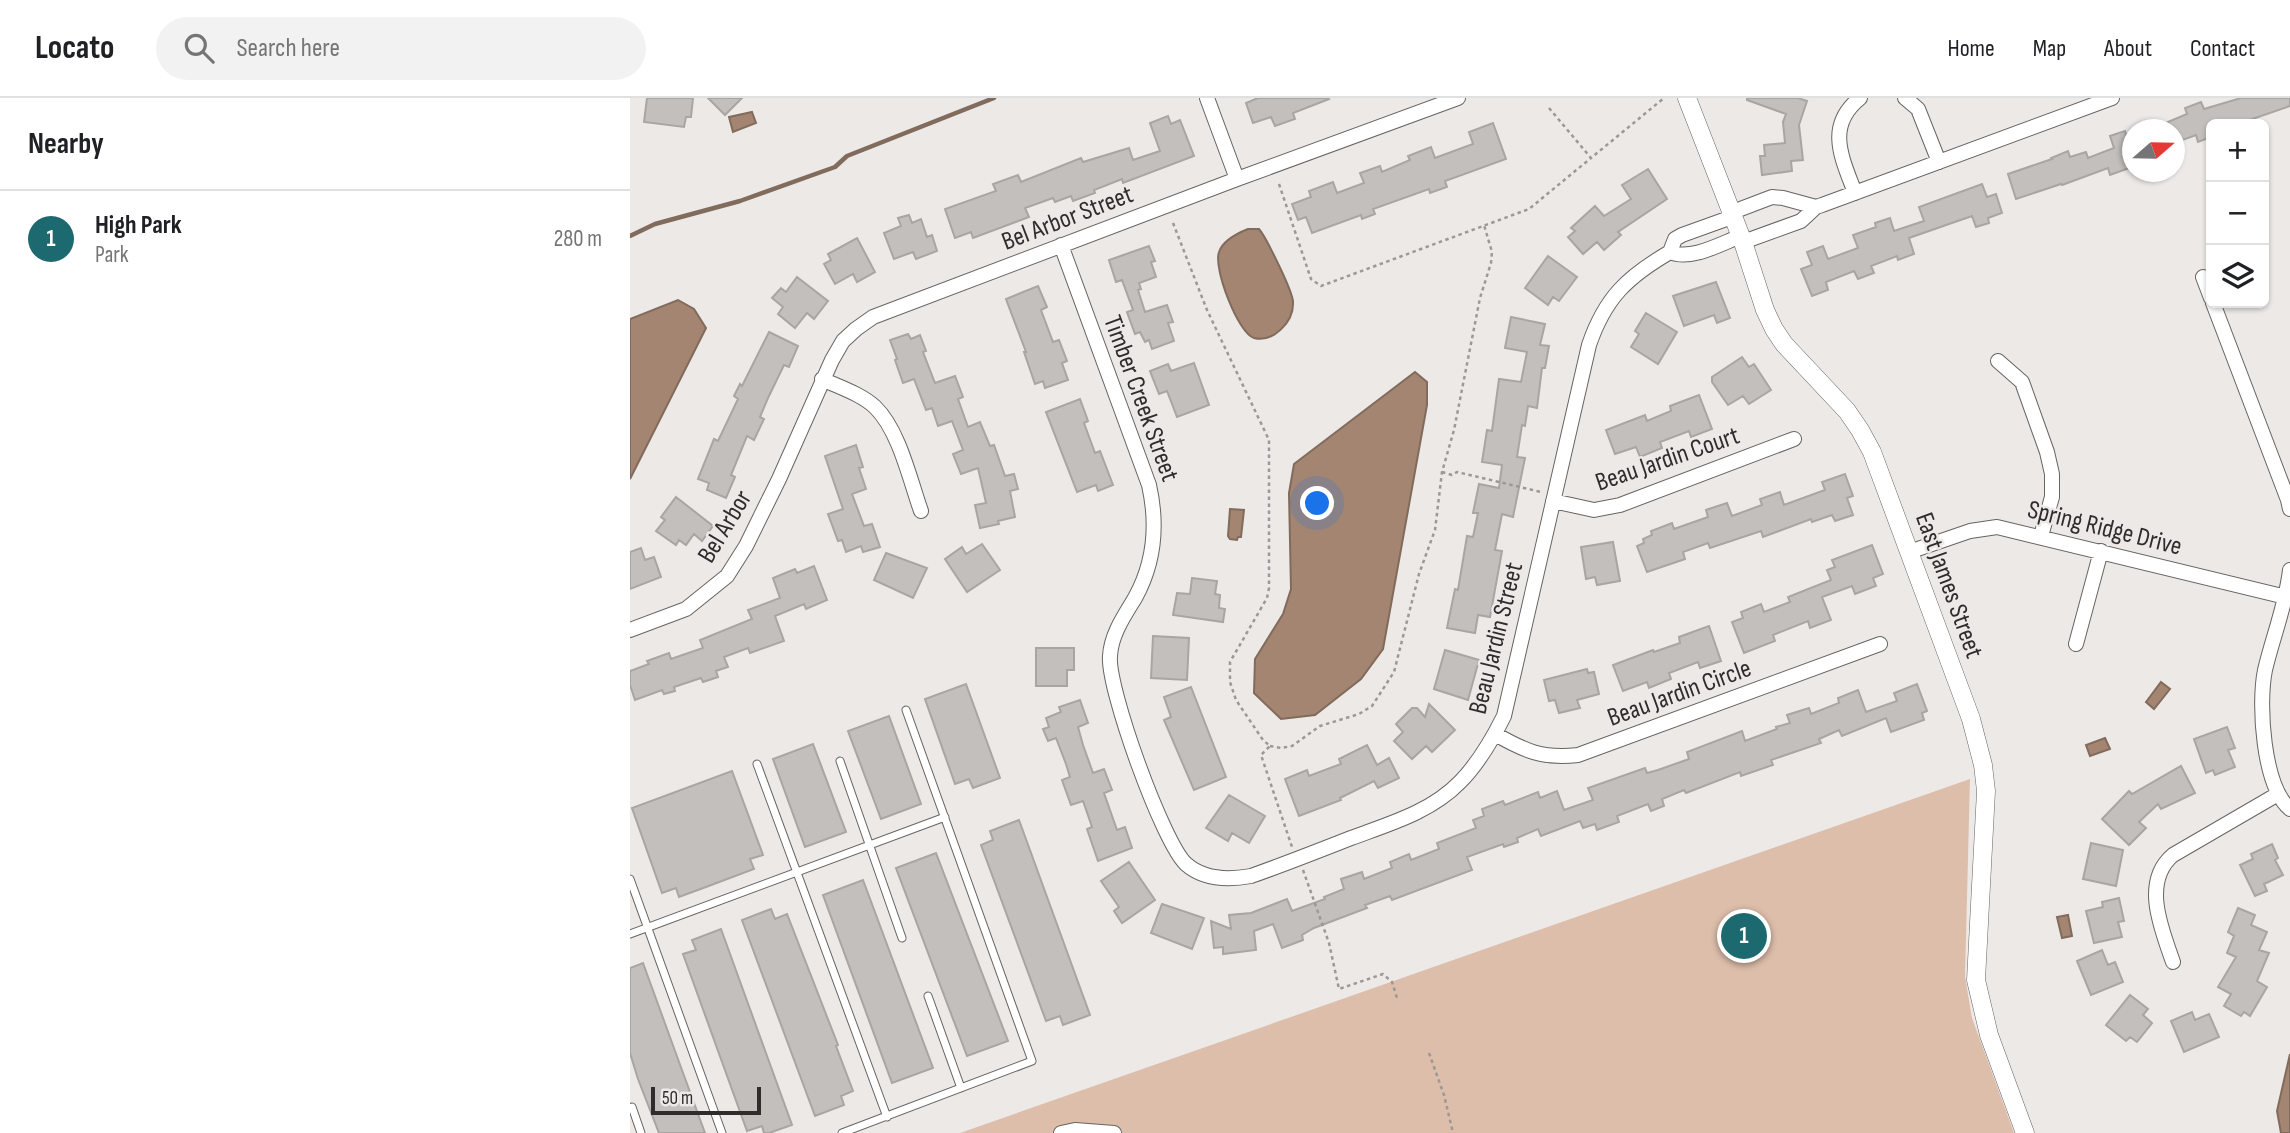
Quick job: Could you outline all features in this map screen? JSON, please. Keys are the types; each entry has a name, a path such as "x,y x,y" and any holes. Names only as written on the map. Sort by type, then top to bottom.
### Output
{"street":[{"path":"1207,98 1237,179"},
{"name":"Bel Arbor Street","path":"779,479 822,379 843,341 873,317 1458,98"},
{"name":"East James Street","path":"1687,98 1774,329 1784,344 1833,396 1860,430 1882,478 1971,719 1983,765 1986,791 1976,980 1989,1035 2025,1133"},
{"path":"1854,193 1839,146 1840,125 1848,109 1860,98"},
{"path":"1905,98 1918,109 1939,162"},
{"path":"1670,252 1679,256 1696,253 1801,221 1816,207 2112,98"},
{"name":"Beau Jardin Street","path":"1201,873 1216,878 1251,876 1404,819 1443,797 1459,783 1476,764 1504,716 1548,497 1588,345 1607,303 1644,267 1670,252 1675,239 1682,235 1772,197 1816,207"},
{"name":"Timber Creek Street","path":"1061,245 1145,473 1153,503 1155,523 1151,561 1112,642 1110,672 1115,697 1167,837 1176,854 1188,866 1201,873"},
{"path":"2203,276 2206,284"},
{"path":"2215,308 2290,509"},
{"path":"1998,361 2022,382 2047,452 2052,474 2052,498 2041,536"},
{"path":"822,379 862,398 882,414 897,444 921,511"},
{"name":"Beau Jardin Court","path":"1548,497 1594,510 1620,505 1794,439"},
{"name":"Bel Arbor","path":"630,630 686,609 727,576 746,546 779,479"},
{"name":"Spring Ridge Drive","path":"1909,552 1970,531 1997,527 2288,597"},
{"path":"2076,644 2101,551"},
{"path":"2290,570 2288,597 2265,670 2263,693 2272,780 2283,803 2290,809"},
{"name":"Beau Jardin Circle","path":"1495,734 1538,755 1577,755 1880,643"},
{"path":"2173,962 2159,920 2156,893 2164,862 2278,793"},
{"path":"1061,1133 1075,1130 1114,1133"}],"lane":[{"path":"842,1133 1032,1061 906,710"},
{"path":"840,761 902,938"},
{"path":"757,764 887,1117"},
{"path":"630,933 945,817"},
{"path":"630,879 722,1133"},
{"path":"928,996 961,1088"},
{"path":"632,1107 641,1133"}],"path":[{"path":"1279,184 1311,279 1321,286 1529,209 1664,98"},
{"path":"1549,108 1591,158"},
{"path":"1172,223 1207,310 1269,440 1269,588 1267,598 1230,662 1230,682 1236,700 1263,740 1270,746 1281,748 1292,746 1320,726 1359,714 1372,706 1385,690 1398,662 1419,574 1435,530 1442,472 1454,430 1480,298 1491,263 1492,252 1484,225"},
{"path":"1442,472 1452,475 1457,472 1548,497"},
{"path":"1270,746 1261,755 1292,848"},
{"path":"1302,867 1329,943 1339,989 1383,974 1392,982 1397,998"},
{"path":"1429,1053 1444,1095 1453,1133"}],"shaded area":[{"path":"752,112 756,123 733,132 729,117"},
{"path":"1248,229 1259,229 1273,253 1293,302 1290,317 1281,329 1261,339 1248,334 1234,313 1223,285 1218,260 1224,244"},
{"path":"678,300 694,309 706,328 630,479 630,319"},
{"path":"1415,372 1427,382 1427,405 1383,649 1361,679 1315,715 1281,719 1254,693 1255,659 1283,614 1291,589 1289,493 1294,464"},
{"path":"1230,509 1244,510 1241,537 1237,540 1228,536"},
{"path":"2161,682 2170,689 2154,709 2146,702"},
{"path":"2105,738 2110,749 2090,756 2086,745"},
{"path":"1970,779 1965,977 1972,1018 2014,1133 960,1133"},
{"path":"2068,915 2072,936 2062,938 2057,917"},
{"path":"2290,1054 2290,1133 2281,1133 2277,1111"}],"building":[{"path":"647,98 693,98 691,117 686,117 684,127 644,122"},
{"path":"708,98 742,98 725,115"},
{"path":"1258,98 1329,99 1293,113 1295,119 1275,126 1271,117 1253,123 1246,103"},
{"path":"1747,98 1798,98 1807,101 1799,125 1803,160 1791,161 1792,171 1762,175 1760,156 1765,156 1764,145 1785,143 1783,122 1786,114"},
{"path":"2241,98 2290,98 2290,106 2252,119 2206,119 2206,139 2198,142 2196,135 2185,139 2185,119 2175,119 2187,114 2185,108 2201,102 2204,109"},
{"path":"1168,116 1171,124 1180,120 1194,156 1123,183 1122,179 1073,201 1071,196 1055,202 1053,198 1025,208 1029,217 973,238 971,232 955,238 945,209 996,191 993,184 1018,175 1021,182 1081,158 1083,162 1129,148 1133,160 1160,151 1150,123"},
{"path":"1493,123 1506,159 1445,181 1447,187 1430,193 1429,189 1373,209 1375,214 1362,219 1361,215 1312,233 1306,217 1298,220 1292,204 1311,197 1309,191 1333,182 1337,193 1364,183 1360,173 1380,166 1382,172 1410,160 1408,156 1431,147 1435,158 1473,144 1469,132"},
{"path":"2122,132 2122,171 2110,175 2108,168 2016,199 2008,174 2068,151 2070,157 2086,152 2088,158 2114,148 2110,136"},
{"path":"1648,169 1667,199 1618,232 1621,235 1604,250 1597,242 1583,254 1568,237 1575,231 1571,228 1595,206 1604,216 1631,199 1622,185"},
{"path":"1982,184 1987,197 1996,194 2002,213 1988,218 1989,223 1976,227 1972,216 1909,238 1914,254 1898,260 1897,256 1871,266 1874,273 1858,279 1854,271 1826,282 1828,290 1812,296 1801,269 1812,265 1807,252 1823,246 1828,259 1858,248 1853,235 1876,227 1875,223 1890,218 1894,231 1924,221 1919,207"},
{"path":"909,215 912,223 921,219 927,237 932,235 937,251 916,259 913,252 894,259 884,233 901,226 898,218"},
{"path":"857,238 875,272 857,282 853,274 835,284 824,264 831,260 828,254"},
{"path":"1149,246 1155,261 1151,262 1156,277 1139,283 1141,289 1138,290 1145,312 1167,305 1173,322 1168,323 1174,341 1152,349 1149,340 1145,342 1140,332 1135,334 1127,312 1133,310 1122,280 1116,282 1109,260"},
{"path":"1548,256 1577,277 1559,301 1553,297 1548,305 1525,288"},
{"path":"797,277 828,301 814,319 807,313 795,328 778,314 783,307 772,298 781,288 786,292"},
{"path":"1716,282 1730,318 1717,323 1714,315 1684,326 1673,296"},
{"path":"1038,286 1047,307 1041,310 1053,342 1059,340 1067,361 1062,363 1068,380 1045,388 1043,381 1035,384 1006,299"},
{"path":"1646,313 1677,332 1658,364 1631,347 1639,334 1635,331"},
{"path":"1511,317 1545,324 1540,345 1549,346 1545,368 1542,368 1537,408 1528,406 1525,426 1522,425 1517,457 1525,458 1513,517 1502,514 1495,550 1502,551 1490,617 1478,615 1475,633 1447,628 1455,589 1458,590 1467,536 1473,537 1478,513 1473,513 1479,484 1499,488 1502,465 1482,462 1487,430 1492,431 1499,379 1521,382 1527,352 1505,348"},
{"path":"769,332 798,346 789,367 784,365 768,398 760,417 764,419 754,440 747,436 731,475 735,477 726,498 707,490 709,483 698,479 714,439 718,441 738,399 734,396 740,384 742,386"},
{"path":"908,334 911,339 920,335 926,351 923,352 935,383 955,376 963,397 958,399 968,427 980,422 990,446 994,445 1005,476 1014,474 1018,489 1010,491 1015,517 980,528 975,505 986,503 978,468 961,474 953,454 963,450 952,421 938,426 932,408 926,410 914,379 903,383 890,340"},
{"path":"1742,357 1749,367 1754,364 1771,390 1749,404 1743,396 1728,405 1712,382 1712,377"},
{"path":"1194,363 1209,405 1177,417 1167,391 1159,394 1150,371 1168,364 1171,371"},
{"path":"1699,395 1712,429 1691,437 1689,431 1660,442 1662,448 1640,457 1636,447 1615,454 1606,430 1645,415 1647,421 1671,411 1670,406"},
{"path":"1080,399 1088,421 1084,423 1095,453 1100,451 1113,485 1098,491 1096,485 1077,492 1046,412"},
{"path":"856,445 863,467 859,468 866,489 852,494 864,526 872,524 880,547 863,552 861,546 846,552 842,540 838,541 828,514 843,509 825,456"},
{"path":"1845,474 1853,496 1847,498 1853,515 1835,521 1832,515 1812,522 1811,519 1763,537 1761,531 1710,548 1708,543 1683,552 1685,559 1647,572 1637,546 1652,535 1651,531 1672,523 1674,529 1708,517 1706,510 1727,503 1732,516 1762,505 1760,499 1780,492 1784,505 1825,490 1822,482"},
{"path":"676,497 713,526 702,541 694,534 686,545 679,540 676,545 656,531 665,520 661,517"},
{"path":"1613,542 1620,581 1597,585 1595,577 1586,579 1581,547"},
{"path":"982,544 1000,570 967,592 945,559 962,547 966,554"},
{"path":"1872,545 1883,574 1873,578 1876,586 1855,594 1852,586 1822,597 1831,620 1810,628 1808,621 1773,635 1775,641 1744,653 1732,622 1743,618 1741,612 1761,604 1764,612 1790,602 1788,597 1831,580 1827,570 1835,567 1832,560"},
{"path":"641,548 645,560 654,557 661,577 630,589 630,552"},
{"path":"886,553 927,568 913,598 874,580"},
{"path":"814,566 827,600 806,609 804,604 775,616 784,641 750,653 748,648 724,657 728,667 716,671 718,677 703,682 701,678 674,687 675,691 664,694 662,690 635,700 630,685 630,671 669,653 671,659 703,648 700,640 752,619 748,610 780,598 773,578 795,569 797,573"},
{"path":"1192,578 1217,581 1215,594 1220,595 1219,608 1225,609 1223,622 1173,615 1177,593 1190,594"},
{"path":"1709,626 1721,661 1700,668 1698,662 1669,673 1671,679 1649,688 1647,682 1623,691 1613,665 1680,643 1679,637"},
{"path":"1153,636 1189,638 1187,680 1151,678"},
{"path":"1036,648 1074,648 1074,670 1067,670 1067,686 1036,686"},
{"path":"1445,650 1479,660 1468,700 1434,689"},
{"path":"1587,669 1588,673 1594,672 1599,694 1577,700 1580,708 1559,713 1555,700 1549,701 1544,680"},
{"path":"966,684 1000,778 973,788 969,779 955,784 925,699"},
{"path":"1917,684 1927,711 1922,713 1924,720 1891,732 1886,718 1842,736 1839,730 1819,739 1821,743 1771,760 1773,765 1741,776 1740,772 1686,793 1684,790 1662,799 1664,806 1651,811 1648,804 1617,816 1619,822 1597,830 1595,824 1583,828 1580,821 1541,836 1538,829 1517,838 1518,842 1504,847 1503,844 1467,857 1472,870 1392,900 1390,896 1365,905 1367,908 1314,928 1302,935 1303,940 1282,948 1273,924 1254,931 1256,950 1223,954 1223,947 1214,948 1211,921 1231,929 1229,915 1251,913 1287,899 1292,911 1325,899 1324,897 1344,889 1341,879 1362,872 1364,879 1392,868 1390,862 1409,854 1411,860 1439,849 1437,843 1476,828 1473,820 1484,816 1482,809 1503,801 1505,805 1538,792 1540,798 1557,791 1564,810 1593,800 1588,788 1645,768 1647,773 1689,759 1687,752 1742,731 1745,741 1790,723 1787,715 1809,708 1811,714 1839,703 1838,698 1858,690 1866,712 1897,701 1894,693"},
{"path":"1191,687 1226,777 1194,790 1164,720 1171,717 1164,697"},
{"path":"1080,700 1088,723 1078,727 1083,745 1093,773 1104,769 1112,790 1104,793 1117,830 1125,827 1132,848 1098,861 1087,829 1092,827 1083,801 1071,805 1062,780 1070,777 1066,764 1056,738 1048,741 1043,729 1049,727 1046,718 1061,712 1059,707"},
{"path":"1429,704 1455,730 1432,752 1426,746 1412,759 1394,741 1403,732 1396,724 1412,708 1417,708 1425,717"},
{"path":"889,716 921,804 881,819 848,731"},
{"path":"2227,727 2235,748 2228,750 2235,767 2215,775 2213,770 2206,773 2194,739"},
{"path":"813,744 846,832 805,847 773,759"},
{"path":"1367,745 1377,765 1389,758 1399,778 1378,788 1374,781 1340,798 1341,800 1299,816 1285,779 1307,770 1309,776 1341,764 1339,759"},
{"path":"2181,766 2195,793 2161,809 2158,804 2139,822 2146,828 2129,845 2102,819 2129,791 2132,794"},
{"path":"732,771 763,855 750,859 754,869 679,897 676,888 662,893 632,808"},
{"path":"1229,795 1265,816 1249,843 1232,833 1228,841 1206,828"},
{"path":"1019,820 1090,1015 1063,1025 1060,1016 1046,1021 981,845 993,840 990,831"},
{"path":"2091,843 2123,850 2116,886 2083,879"},
{"path":"2272,844 2278,858 2275,860 2283,875 2264,884 2267,891 2255,896 2240,865 2253,859 2251,854"},
{"path":"936,853 1008,1041 967,1056 896,868"},
{"path":"1129,862 1155,900 1122,923 1114,911 1119,907 1101,881"},
{"path":"863,880 933,1068 892,1083 823,895"},
{"path":"2119,898 2124,921 2118,922 2122,937 2094,943 2086,911 2103,907 2102,902"},
{"path":"1162,904 1204,918 1192,949 1151,933"},
{"path":"2238,908 2255,915 2251,925 2267,932 2259,950 2269,953 2257,981 2267,987 2250,1016 2244,1012 2241,1016 2224,1006 2231,994 2218,987 2236,957 2227,953 2234,936 2228,932"},
{"path":"771,909 775,919 787,914 853,1091 841,1096 844,1105 815,1116 742,920"},
{"path":"721,929 792,1125 769,1133 764,1133 762,1126 747,1131 683,954 696,950 692,940"},
{"path":"2102,950 2108,965 2115,962 2123,982 2091,995 2077,961"},
{"path":"643,963 705,1133 659,1133 638,1079 630,1053 630,968"},
{"path":"2130,995 2148,1009 2143,1015 2152,1023 2137,1042 2130,1037 2126,1041 2106,1025"},
{"path":"2192,1012 2195,1020 2209,1014 2219,1037 2184,1052 2171,1021"}],"waterway":[{"path":"630,236 655,224 740,201 835,167 847,156 994,98"}],"place":[{"name":"High Park","path":"1744,936"}]}
